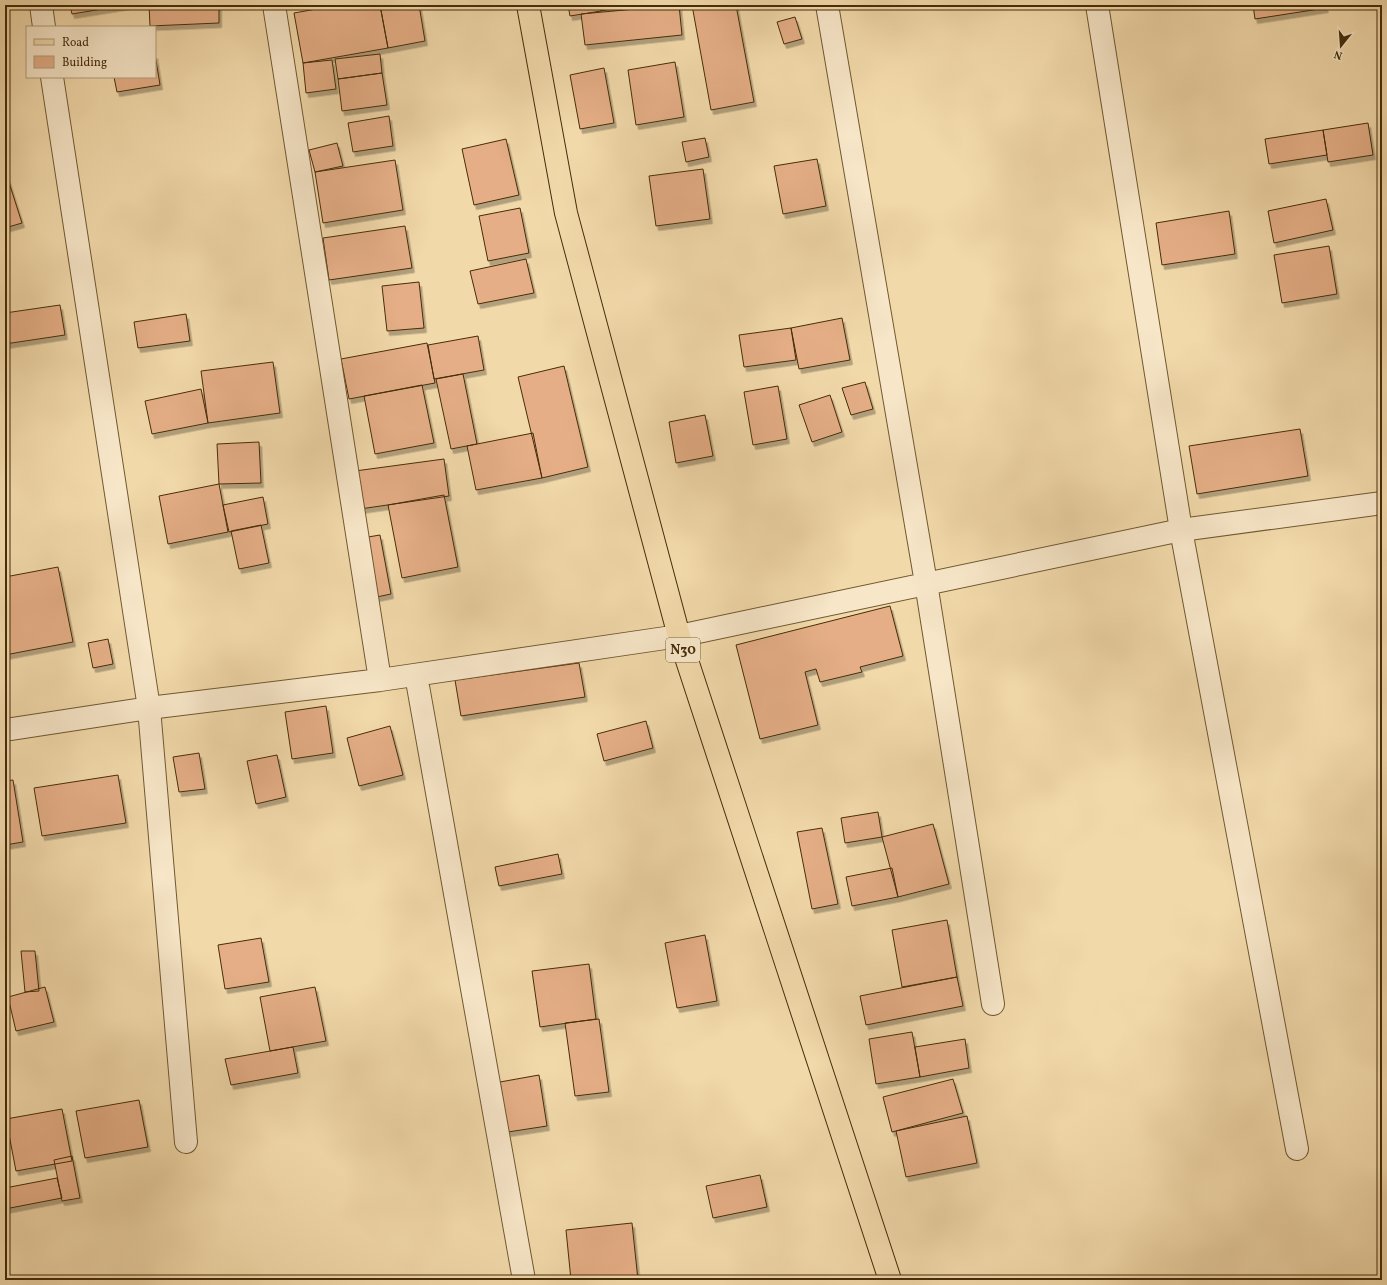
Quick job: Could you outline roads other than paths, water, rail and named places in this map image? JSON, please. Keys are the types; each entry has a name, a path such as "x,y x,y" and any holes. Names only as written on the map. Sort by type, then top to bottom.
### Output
{"main road":[{"name":"N30","path":"528,5 566,213 678,636 890,1280"}],"street":[{"path":"41,5 44,26"},
{"path":"274,5 380,680"},
{"path":"827,5 926,583 993,1004"},
{"path":"1097,5 1181,530 1297,1149"},
{"path":"52,78 149,708 186,1142"},
{"path":"5,730 149,708 416,675 678,636 1181,530 1382,503"},
{"path":"416,675 524,1280"}]}
